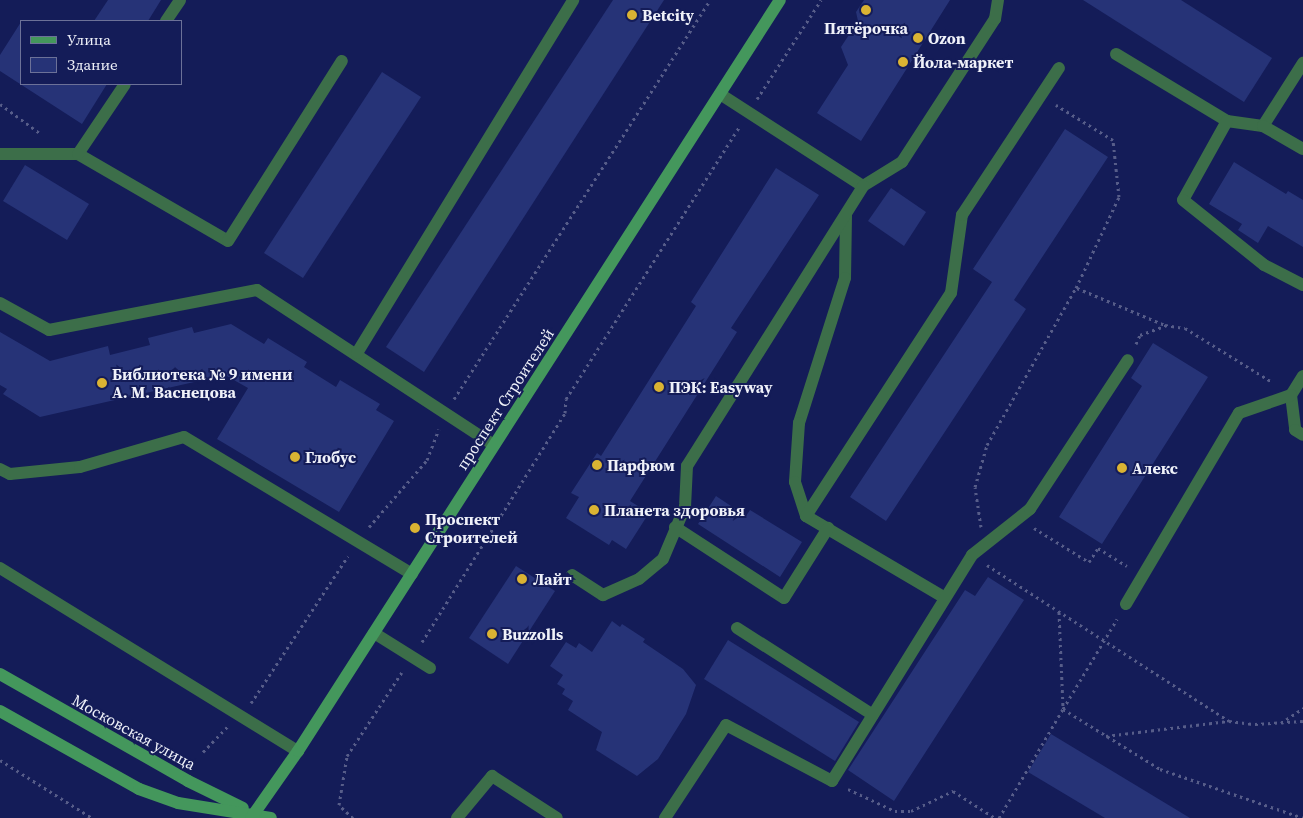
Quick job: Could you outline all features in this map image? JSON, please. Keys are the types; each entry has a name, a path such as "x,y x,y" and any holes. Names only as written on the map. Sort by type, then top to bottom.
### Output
{"main road":[{"name":"проспект Строителей","path":"253,816 298,751 780,0"},
{"name":"Московская улица","path":"0,674 253,816"},
{"name":"Московская улица","path":"0,711 139,789 178,802 271,818"}],"lane":[{"path":"167,20 180,0"},
{"path":"357,353 573,0"},
{"path":"572,575 603,595 639,579 663,559 685,507 687,466 846,215 862,186 902,162 995,19 998,0"},
{"path":"1116,54 1227,121 1262,126 1303,149"},
{"path":"0,155 78,154 228,241 342,61"},
{"path":"1262,126 1303,63"},
{"path":"806,516 951,292 962,215 1059,68"},
{"path":"78,154 124,85"},
{"path":"720,94 862,186"},
{"path":"1227,121 1183,200 1264,265 1303,285"},
{"path":"846,215 845,278 799,423 795,482 806,516 945,598"},
{"path":"0,303 49,330 257,290 357,353 494,445"},
{"path":"665,818 726,725 832,781 972,555 1030,508 1128,360"},
{"path":"1303,376 1292,395 1295,430 1303,435"},
{"path":"1126,604 1239,413 1292,395"},
{"path":"0,469 10,474 80,467 184,438 358,540 412,574"},
{"path":"675,527 784,598 828,528"},
{"path":"0,568 298,751"},
{"path":"737,628 873,715"},
{"path":"374,632 430,668"},
{"path":"457,818 492,776 557,818"}],"path":[{"path":"260,694 358,540 427,460 445,412 710,0"},
{"path":"353,818 339,805 347,756 412,657 566,413 566,400 821,0"},
{"path":"1042,96 1113,140 1118,197 1076,288 987,445 975,486 981,526 972,555 1229,721"},
{"path":"0,104 40,134"},
{"path":"1076,288 1165,326 1185,328 1292,395"},
{"path":"1128,360 1140,335 1165,326"},
{"path":"1044,534 1089,562 1098,548 1143,576"},
{"path":"999,818 1126,604"},
{"path":"1060,611 1063,709"},
{"path":"1280,723 1303,708"},
{"path":"1063,709 1160,769 1303,818"},
{"path":"1106,736 1229,721 1280,723 1303,721"},
{"path":"0,760 92,818"},
{"path":"832,781 895,810 911,811 953,791 995,818"}],"building":[{"path":"108,0 161,0 149,20 95,20"},
{"path":"613,0 664,0 424,372 386,347"},
{"path":"864,0 950,0 861,141 817,113 848,65 841,47 858,21 856,12"},
{"path":"1083,0 1181,0 1272,58 1244,102"},
{"path":"20,24 20,84 0,71 0,55"},
{"path":"382,72 421,97 303,278 264,253"},
{"path":"22,85 106,85 82,124"},
{"path":"1065,129 1108,157 1014,300 1026,309 886,521 850,497 992,282 973,269"},
{"path":"1234,162 1286,194 1288,191 1303,200 1303,247 1268,226 1258,243 1238,230 1242,224 1209,204"},
{"path":"25,165 89,204 67,240 3,201"},
{"path":"776,168 819,195 731,328 737,332 630,501 649,513 626,549 612,540 609,545 566,518 579,497 571,493 597,453 601,456 696,306 691,302"},
{"path":"891,188 926,212 904,246 868,221"},
{"path":"231,324 264,344 268,338 307,362 304,367 336,387 340,380 380,404 376,410 394,421 339,512 217,439 248,388 225,375 40,417 3,394 7,389 0,385 0,332 50,361 108,346 110,355 150,345 148,338 192,327 194,333"},
{"path":"1153,343 1208,377 1102,544 1059,517 1142,386 1131,378"},
{"path":"716,496 746,516 750,510 802,542 780,577 698,524"},
{"path":"516,566 555,591 508,664 469,638"},
{"path":"988,577 1024,600 894,801 848,770 965,590 975,596"},
{"path":"612,621 620,627 622,624 645,639 643,642 683,669 696,685 686,714 658,759 637,776 596,750 602,732 568,710 573,701 562,694 565,689 557,684 563,675 550,666 566,642 576,648 579,643 592,652"},
{"path":"728,640 859,722 835,761 704,679"},
{"path":"1051,734 1190,818 1105,818 1028,772"}],"place":[{"name":"Пятёрочка","path":"866,10"},
{"name":"Betcity","path":"632,15"},
{"name":"Ozon","path":"918,38"},
{"name":"Йола-маркет","path":"903,62"},
{"name":"Библиотека № 9 имени А. М. Васнецова","path":"102,383"},
{"name":"ПЭК: Easyway","path":"659,387"},
{"name":"Глобус","path":"295,457"},
{"name":"Парфюм","path":"597,465"},
{"name":"Алекс","path":"1122,468"},
{"name":"Планета здоровья","path":"594,510"},
{"name":"Проспект Строителей","path":"415,528"},
{"name":"Лайт","path":"522,579"},
{"name":"Buzzolls","path":"492,634"}]}
